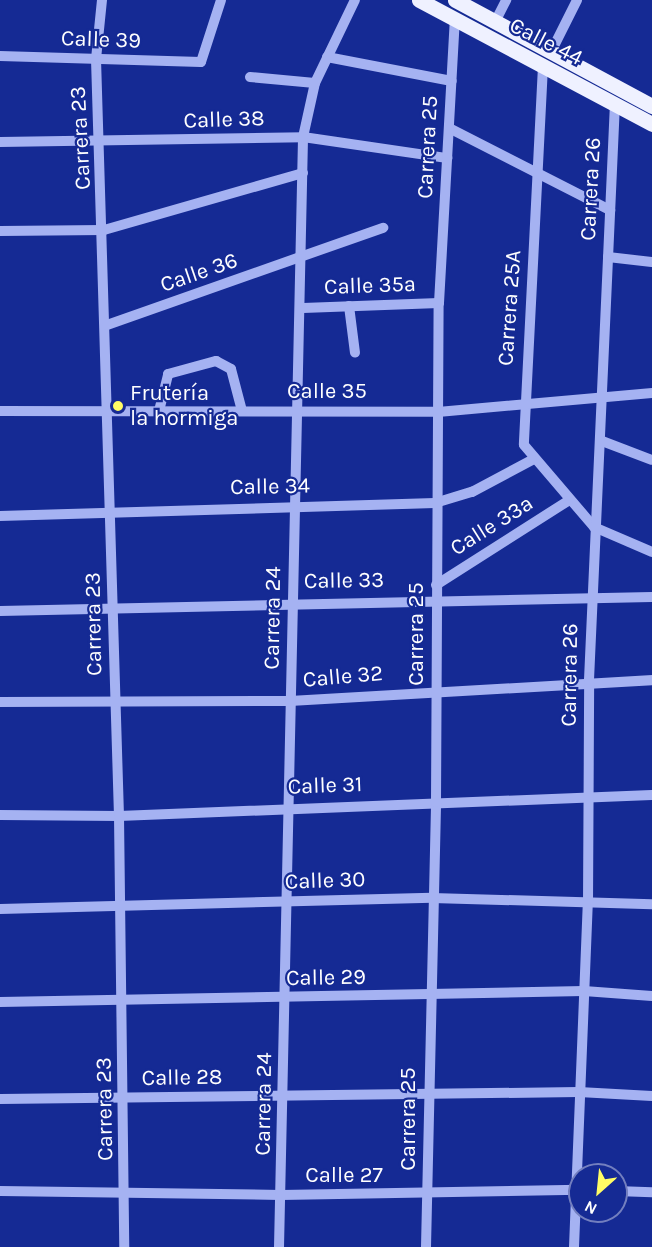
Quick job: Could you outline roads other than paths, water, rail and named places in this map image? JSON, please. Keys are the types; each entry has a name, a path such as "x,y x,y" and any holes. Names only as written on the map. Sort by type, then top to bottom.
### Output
{"main road":[{"name":"Calle 44","path":"419,0 435,4 455,21 652,124"},
{"name":"Calle 44","path":"455,0 652,104"}],"street":[{"name":"Carrera 23","path":"102,0 96,59 101,144 112,510 125,1099 124,1247"},
{"name":"Calle 39","path":"0,56 201,62 221,0"},
{"name":"Carrera 24","path":"279,1247 288,901 290,701 303,308 303,137 315,83 355,0"},
{"path":"495,22 506,0"},
{"path":"552,50 577,0"},
{"name":"Carrera 25","path":"426,1247 429,995 436,802 435,503 439,303 455,21"},
{"path":"327,57 452,81"},
{"name":"Carrera 25A","path":"543,66 522,433 532,460 594,527"},
{"path":"250,77 315,83"},
{"name":"Carrera 26","path":"578,1163 579,1092 588,904 589,680 594,527 602,441 600,394 615,104"},
{"path":"449,128 610,210"},
{"name":"Calle 38","path":"0,142 101,144 303,137 447,158"},
{"path":"0,231 104,230 303,173"},
{"name":"Calle 36","path":"107,325 383,228"},
{"path":"608,257 652,262"},
{"name":"Calle 35a","path":"303,308 439,303"},
{"path":"349,306 355,353"},
{"path":"159,411 168,374 216,361 231,369 242,411"},
{"name":"Calle 35","path":"0,411 438,412 523,406 600,394 652,393"},
{"path":"602,441 652,460"},
{"name":"Calle 34","path":"0,516 112,510 435,503 472,492 532,460"},
{"name":"Calle 33a","path":"436,585 568,501"},
{"path":"594,527 652,552"},
{"name":"Calle 33","path":"0,611 592,594 652,596"},
{"name":"Calle 32","path":"0,702 115,699 290,701 589,680 652,680"},
{"name":"Calle 31","path":"0,815 119,816 588,795 652,795"},
{"name":"Calle 30","path":"0,909 121,909 288,901 432,898 652,904"},
{"name":"Calle 29","path":"0,1002 286,999 584,991 652,996"},
{"name":"Calle 28","path":"0,1099 579,1092 652,1096"},
{"name":"Calle 27","path":"0,1191 428,1195 568,1190"},
{"path":"628,1191 652,1192"},
{"name":"Carrera 26","path":"574,1247 576,1223"}],"place":[{"name":"Frutería la hormiga","path":"118,406"}]}
